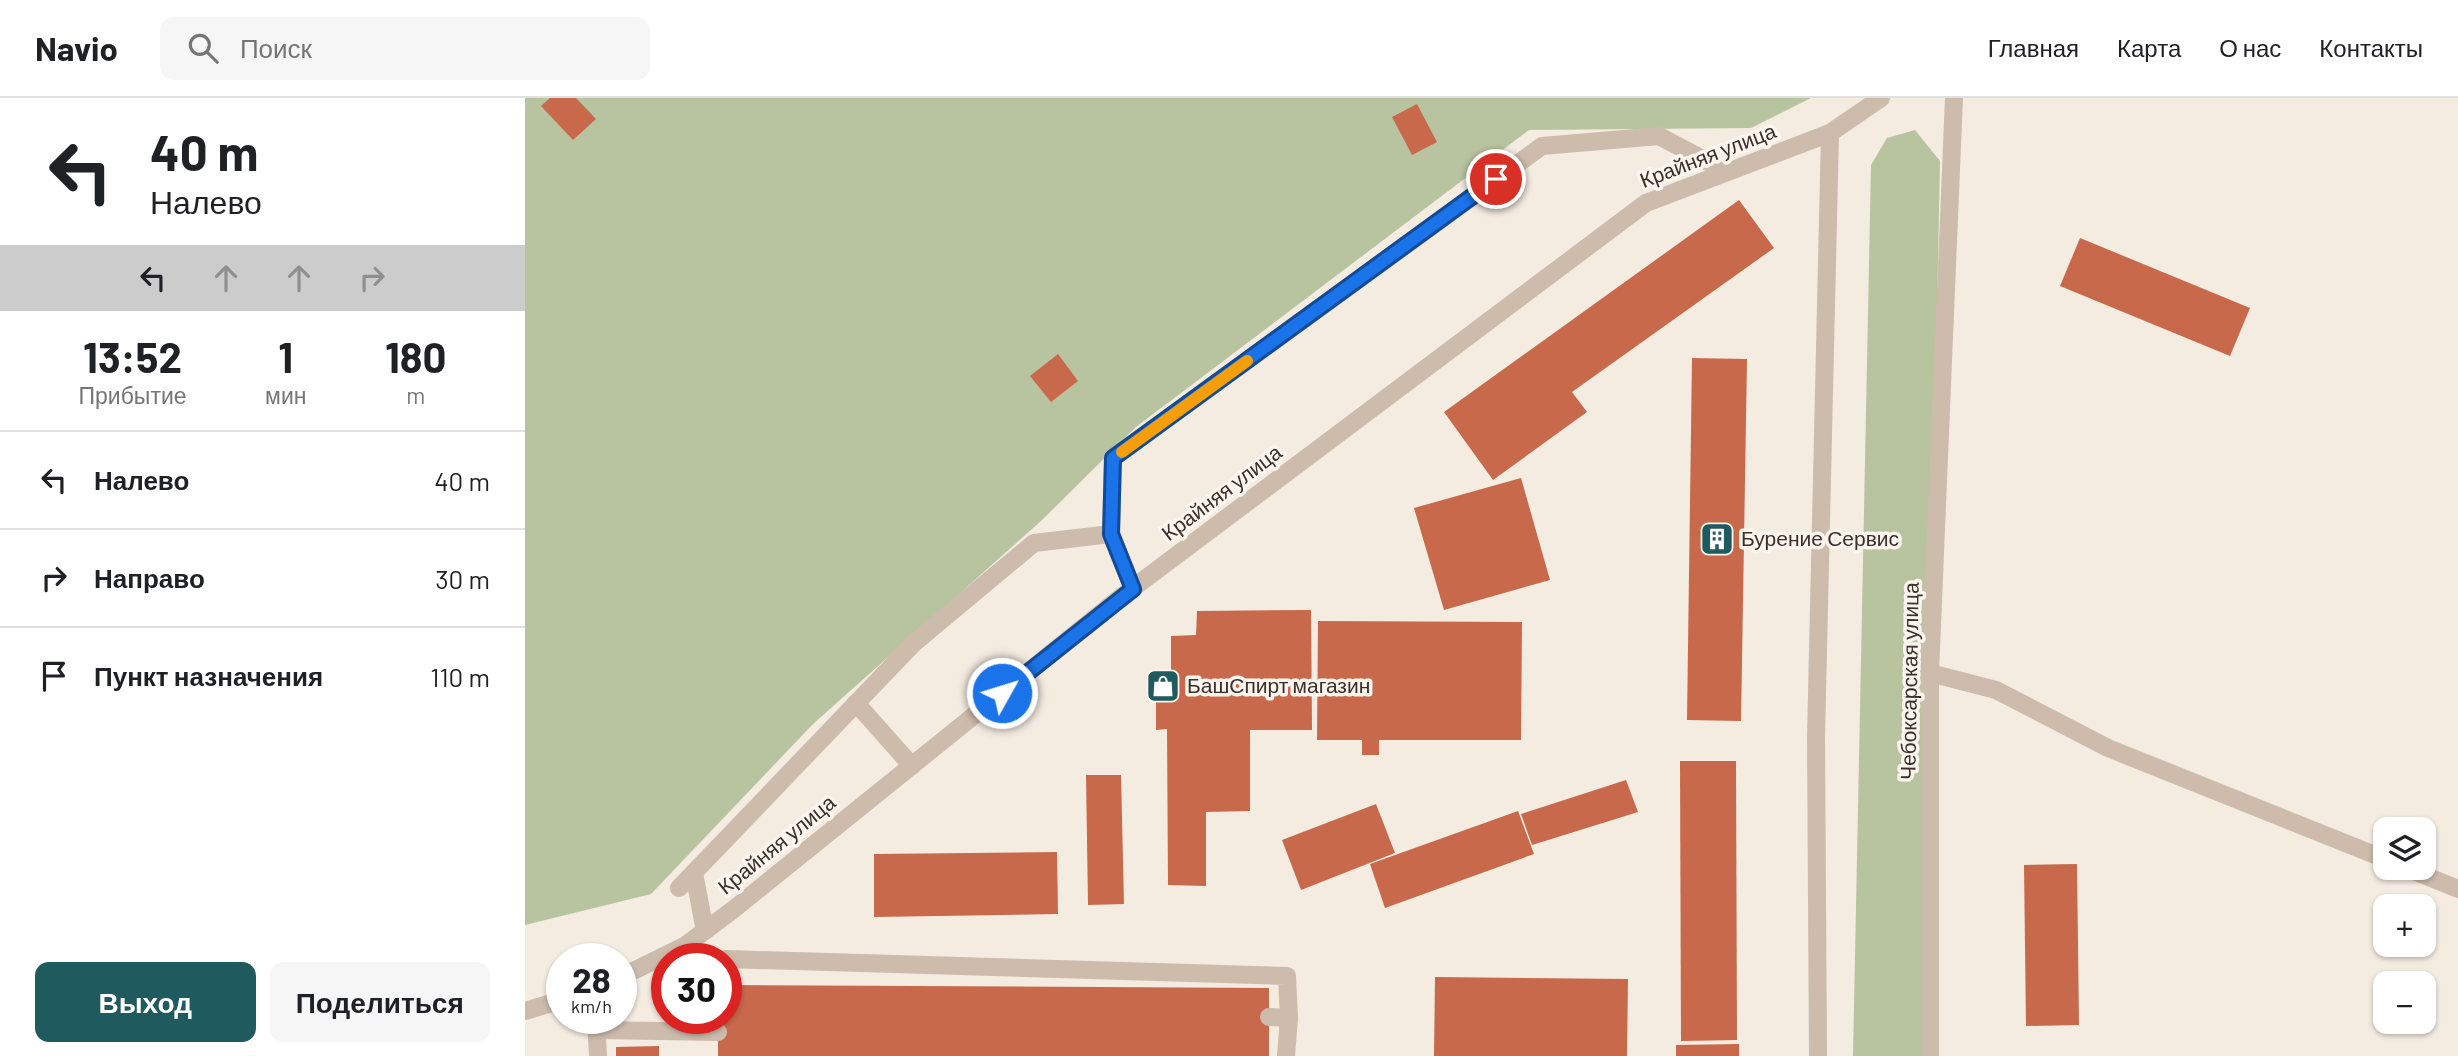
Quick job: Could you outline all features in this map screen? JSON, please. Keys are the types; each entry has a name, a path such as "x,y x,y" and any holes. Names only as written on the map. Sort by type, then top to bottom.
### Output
{"street":[{"name":"Крайняя улица","path":"689,943 1133,589 1646,203 1831,133 1881,98"},
{"name":"Чебоксарская улица","path":"1930,1056 1930,673 1954,98"},
{"path":"1818,1056 1816,737 1831,133"},
{"path":"1133,589 1111,534 1113,458 1542,146 1659,136 1727,172"},
{"path":"679,888 913,643 1034,544 1111,534"},
{"path":"1930,673 1996,690 2108,748 2373,854"},
{"path":"856,703 912,766"},
{"path":"694,873 705,930"},
{"path":"2436,880 2458,889"},
{"path":"742,960 1287,976 1289,1018 1286,1056"},
{"path":"525,1011 546,1005"},
{"path":"1269,1017 1289,1018"},
{"path":"597,1034 597,1056"}],"green space":[{"path":"525,98 1811,98 1751,128 1529,130 1136,427 1041,521 813,724 651,894 525,925"},
{"path":"1915,130 1940,161 1922,1056 1853,1056 1871,165 1887,138"}],"building":[{"path":"550,98 576,98 596,119 573,140 541,106"},
{"path":"1417,104 1437,142 1412,155 1392,117"},
{"path":"1739,200 1774,248 1572,392 1587,412 1493,480 1444,412"},
{"path":"2080,238 2250,308 2230,356 2060,286"},
{"path":"1058,354 1078,381 1051,402 1030,376"},
{"name":"Бурение Сервис","path":"1692,358 1747,359 1741,721 1687,720"},
{"path":"1521,478 1550,580 1444,610 1414,508"},
{"path":"1311,610 1312,730 1250,730 1250,811 1206,812 1206,886 1168,885 1167,729 1156,730 1156,677 1171,677 1171,636 1196,635 1197,611"},
{"path":"1318,621 1522,622 1521,740 1379,740 1379,755 1362,755 1362,740 1317,740"},
{"path":"1680,761 1736,761 1737,1040 1681,1041"},
{"path":"1086,775 1121,775 1124,904 1088,905"},
{"path":"1626,780 1638,812 1532,845 1521,814"},
{"path":"1376,804 1395,853 1301,890 1282,840"},
{"path":"1518,811 1534,854 1385,908 1370,864"},
{"path":"1057,852 1058,914 874,917 874,854"},
{"path":"2077,864 2079,1025 2026,1026 2024,865"},
{"path":"1435,977 1628,979 1627,1056 1434,1056"},
{"path":"742,985 1269,988 1269,1056 718,1056 718,1034 742,1034"},
{"path":"1739,1044 1739,1056 1676,1056 1676,1045"},
{"path":"659,1046 659,1056 616,1056 616,1047"}],"slow traffic":[{"path":"1122,452 1247,361"}],"place":[{"name":"Бурение Сервис","path":"1717,539"},
{"name":"БашСпирт магазин","path":"1163,686"}],"route":[{"path":"1002,693 1133,589 1111,534 1113,458 1496,179"}]}
